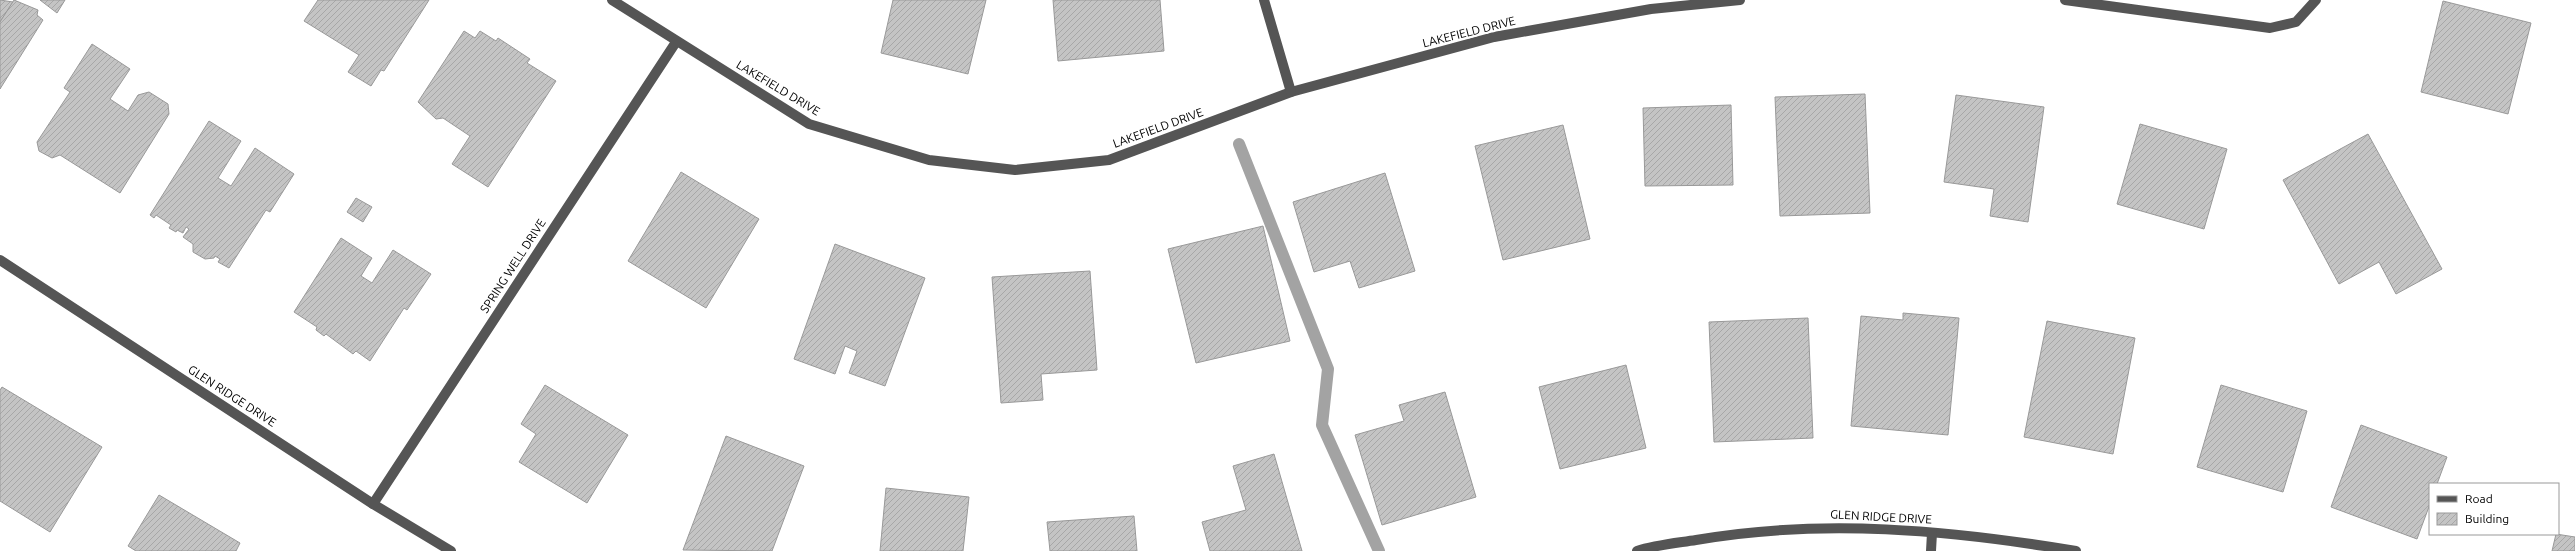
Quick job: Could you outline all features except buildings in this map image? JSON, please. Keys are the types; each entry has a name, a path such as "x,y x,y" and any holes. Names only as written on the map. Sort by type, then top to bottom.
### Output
{"street":[{"name":"LAKEFIELD DRIVE","path":"612,0 676,42 809,124 929,160 1015,170 1108,160 1291,92 1494,37 1651,9 1740,0"},
{"path":"1264,0 1291,92"},
{"path":"2065,0 2270,28 2296,22 2316,0"},
{"name":"SPRING WELL DRIVE","path":"373,504 676,42"},
{"name":"GLEN RIDGE DRIVE","path":"0,260 373,504 451,551"},
{"name":"GLEN RIDGE DRIVE","path":"1637,551 1742,532 1844,526 1932,532 2076,551"},
{"path":"1931,551 1932,532"}],"waterway":[{"path":"1239,144 1328,369 1322,425 1379,551"}]}
